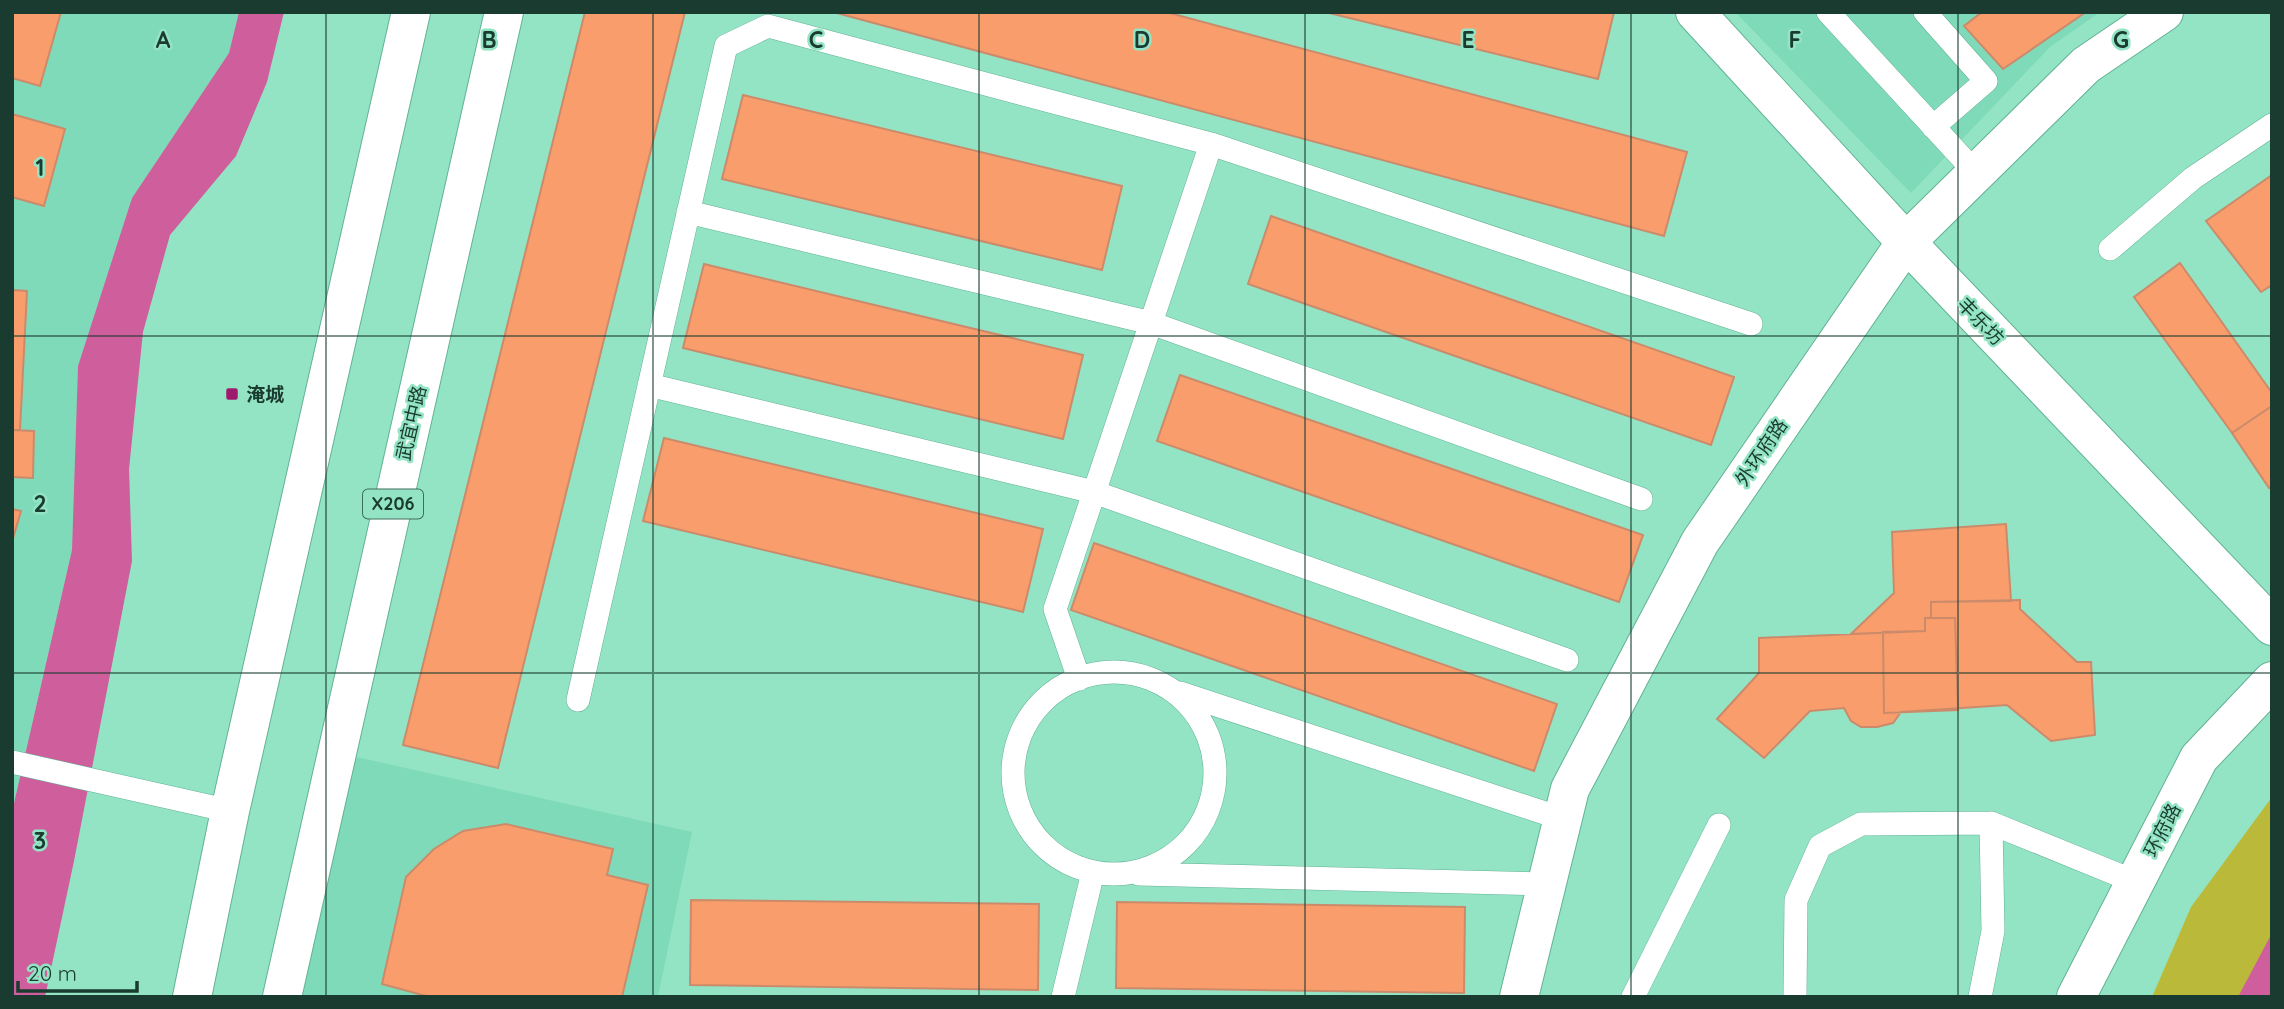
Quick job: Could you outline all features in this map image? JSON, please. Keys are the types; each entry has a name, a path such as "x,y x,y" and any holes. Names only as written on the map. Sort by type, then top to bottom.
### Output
{"street":[{"path":"192,997 230,811 411,12"},
{"name":"武宜中路","path":"282,997 504,12"},
{"name":"丰乐坊","path":"1695,12 1906,242 2272,626"},
{"name":"外环府路","path":"1519,997 1570,789 1700,542 1906,242 2086,65 2164,12"},
{"name":"环府路","path":"2076,997 2199,758 2272,681"}],"lane":[{"path":"1828,12 1976,173"},
{"path":"1925,12 1986,81 1933,127"},
{"path":"578,700 726,46 768,26 1211,144 1751,324"},
{"path":"2110,249 2193,178 2272,125"},
{"path":"1079,679 1055,609 1211,144"},
{"path":"688,212 1151,323 1641,499"},
{"path":"649,385 1094,492 1567,660"},
{"path":"1125,874 1157,865 1184,847 1204,821 1214,790 1216,758 1205,727 1186,700 1174,691 1160,682 1129,672 1094,673 1062,685 1035,708 1018,738 1012,772 1018,806 1035,836 1060,859 1093,872 1125,874 1547,884"},
{"path":"1174,691 1563,819"},
{"path":"12,762 230,811"},
{"path":"1795,997 1796,900 1820,846 1861,824 1991,823 2136,882"},
{"path":"1980,997 1993,931 1991,823"},
{"path":"1633,997 1719,825"},
{"path":"1063,997 1093,872"}],"shaded area":[{"path":"12,12 239,12 229,53 132,198 78,366 72,550 12,812"},
{"path":"239,12 284,12 267,82 236,156 170,235 143,332 129,469 132,561 74,861 45,997 12,997 12,812 72,550 78,366 132,198 229,53"},
{"path":"1735,12 2100,12 2050,47 1911,193"},
{"path":"352,756 692,832 658,997 298,997"},
{"path":"2272,797 2272,997 2152,997 2191,907"},
{"path":"2272,933 2272,997 2238,997"}],"building":[{"path":"12,12 61,12 40,86 12,78"},
{"path":"585,12 685,12 498,768 403,745"},
{"path":"833,12 1166,12 1687,152 1664,236"},
{"path":"1325,12 1614,12 1598,79"},
{"path":"1982,12 2086,12 2003,69 1964,26"},
{"path":"743,95 1122,186 1102,270 722,179"},
{"path":"12,114 65,129 44,206 12,197"},
{"path":"2272,175 2272,285 2261,292 2206,221"},
{"path":"1271,216 1734,377 1711,445 1248,284"},
{"path":"2180,263 2272,393 2272,406 2232,433 2134,297"},
{"path":"704,264 1083,355 1063,439 683,348"},
{"path":"12,290 27,291 20,430 12,430"},
{"path":"1180,375 1643,535 1619,602 1157,441"},
{"path":"2272,406 2272,486 2269,488 2232,433"},
{"path":"12,430 34,431 33,478 12,477"},
{"path":"664,438 1043,529 1023,612 643,521"},
{"path":"12,509 21,511 12,542"},
{"path":"2006,524 2011,601 1931,602 1931,618 1925,618 1925,631 1851,634 1894,593 1892,532"},
{"path":"1094,543 1557,704 1534,771 1071,610"},
{"path":"2020,600 2020,609 2077,662 2091,662 2095,735 2051,741 2007,705 1901,712 1893,723 1877,727 1861,727 1851,721 1844,708 1810,711 1764,758 1717,719 1759,673 1759,638 1925,631 1925,618 1931,618 1931,602"},
{"path":"1925,618 1955,618 1958,710 1884,713 1883,632 1925,631"},
{"path":"506,824 613,849 607,875 648,885 622,997 430,997 382,984 406,877 434,849 463,831"},
{"path":"691,900 1039,904 1038,990 690,985"},
{"path":"1117,902 1465,907 1464,993 1116,988"}],"place":[{"name":"淹城","path":"232,394"}]}
